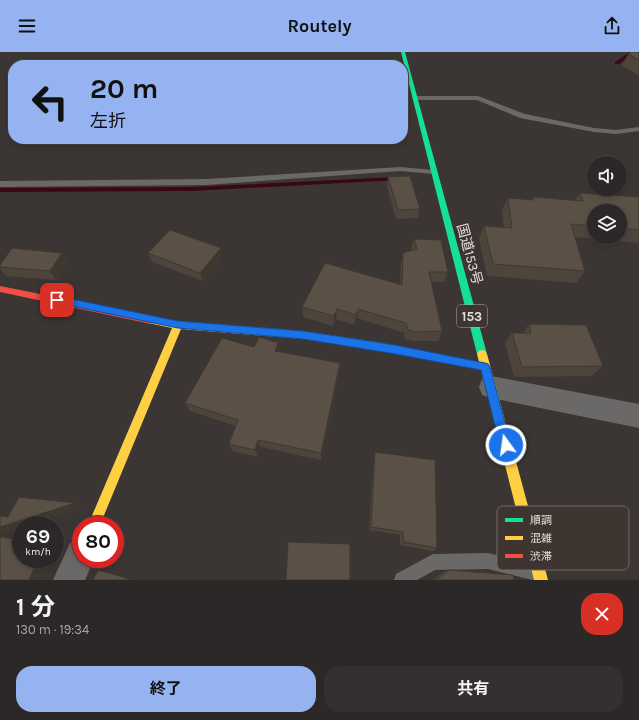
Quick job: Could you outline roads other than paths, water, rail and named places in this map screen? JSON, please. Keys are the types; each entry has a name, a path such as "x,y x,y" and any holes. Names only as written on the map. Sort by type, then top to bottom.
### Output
{"main road":[{"name":"国道153号","path":"408,71 522,506"},
{"path":"0,288 178,325 303,335 395,349 488,377"},
{"path":"98,516 178,325"}],"street":[{"path":"488,377 639,416"},
{"path":"69,580 75,568"}],"lane":[{"path":"415,98 478,98 523,116 594,130 616,132 639,130"},
{"path":"0,184 206,182 400,169 434,172"},
{"path":"402,580 433,562 488,561 497,564"},
{"path":"517,570 540,577"}],"waterway":[{"path":"617,63 633,52"},
{"path":"0,190 192,189 397,179"}]}
